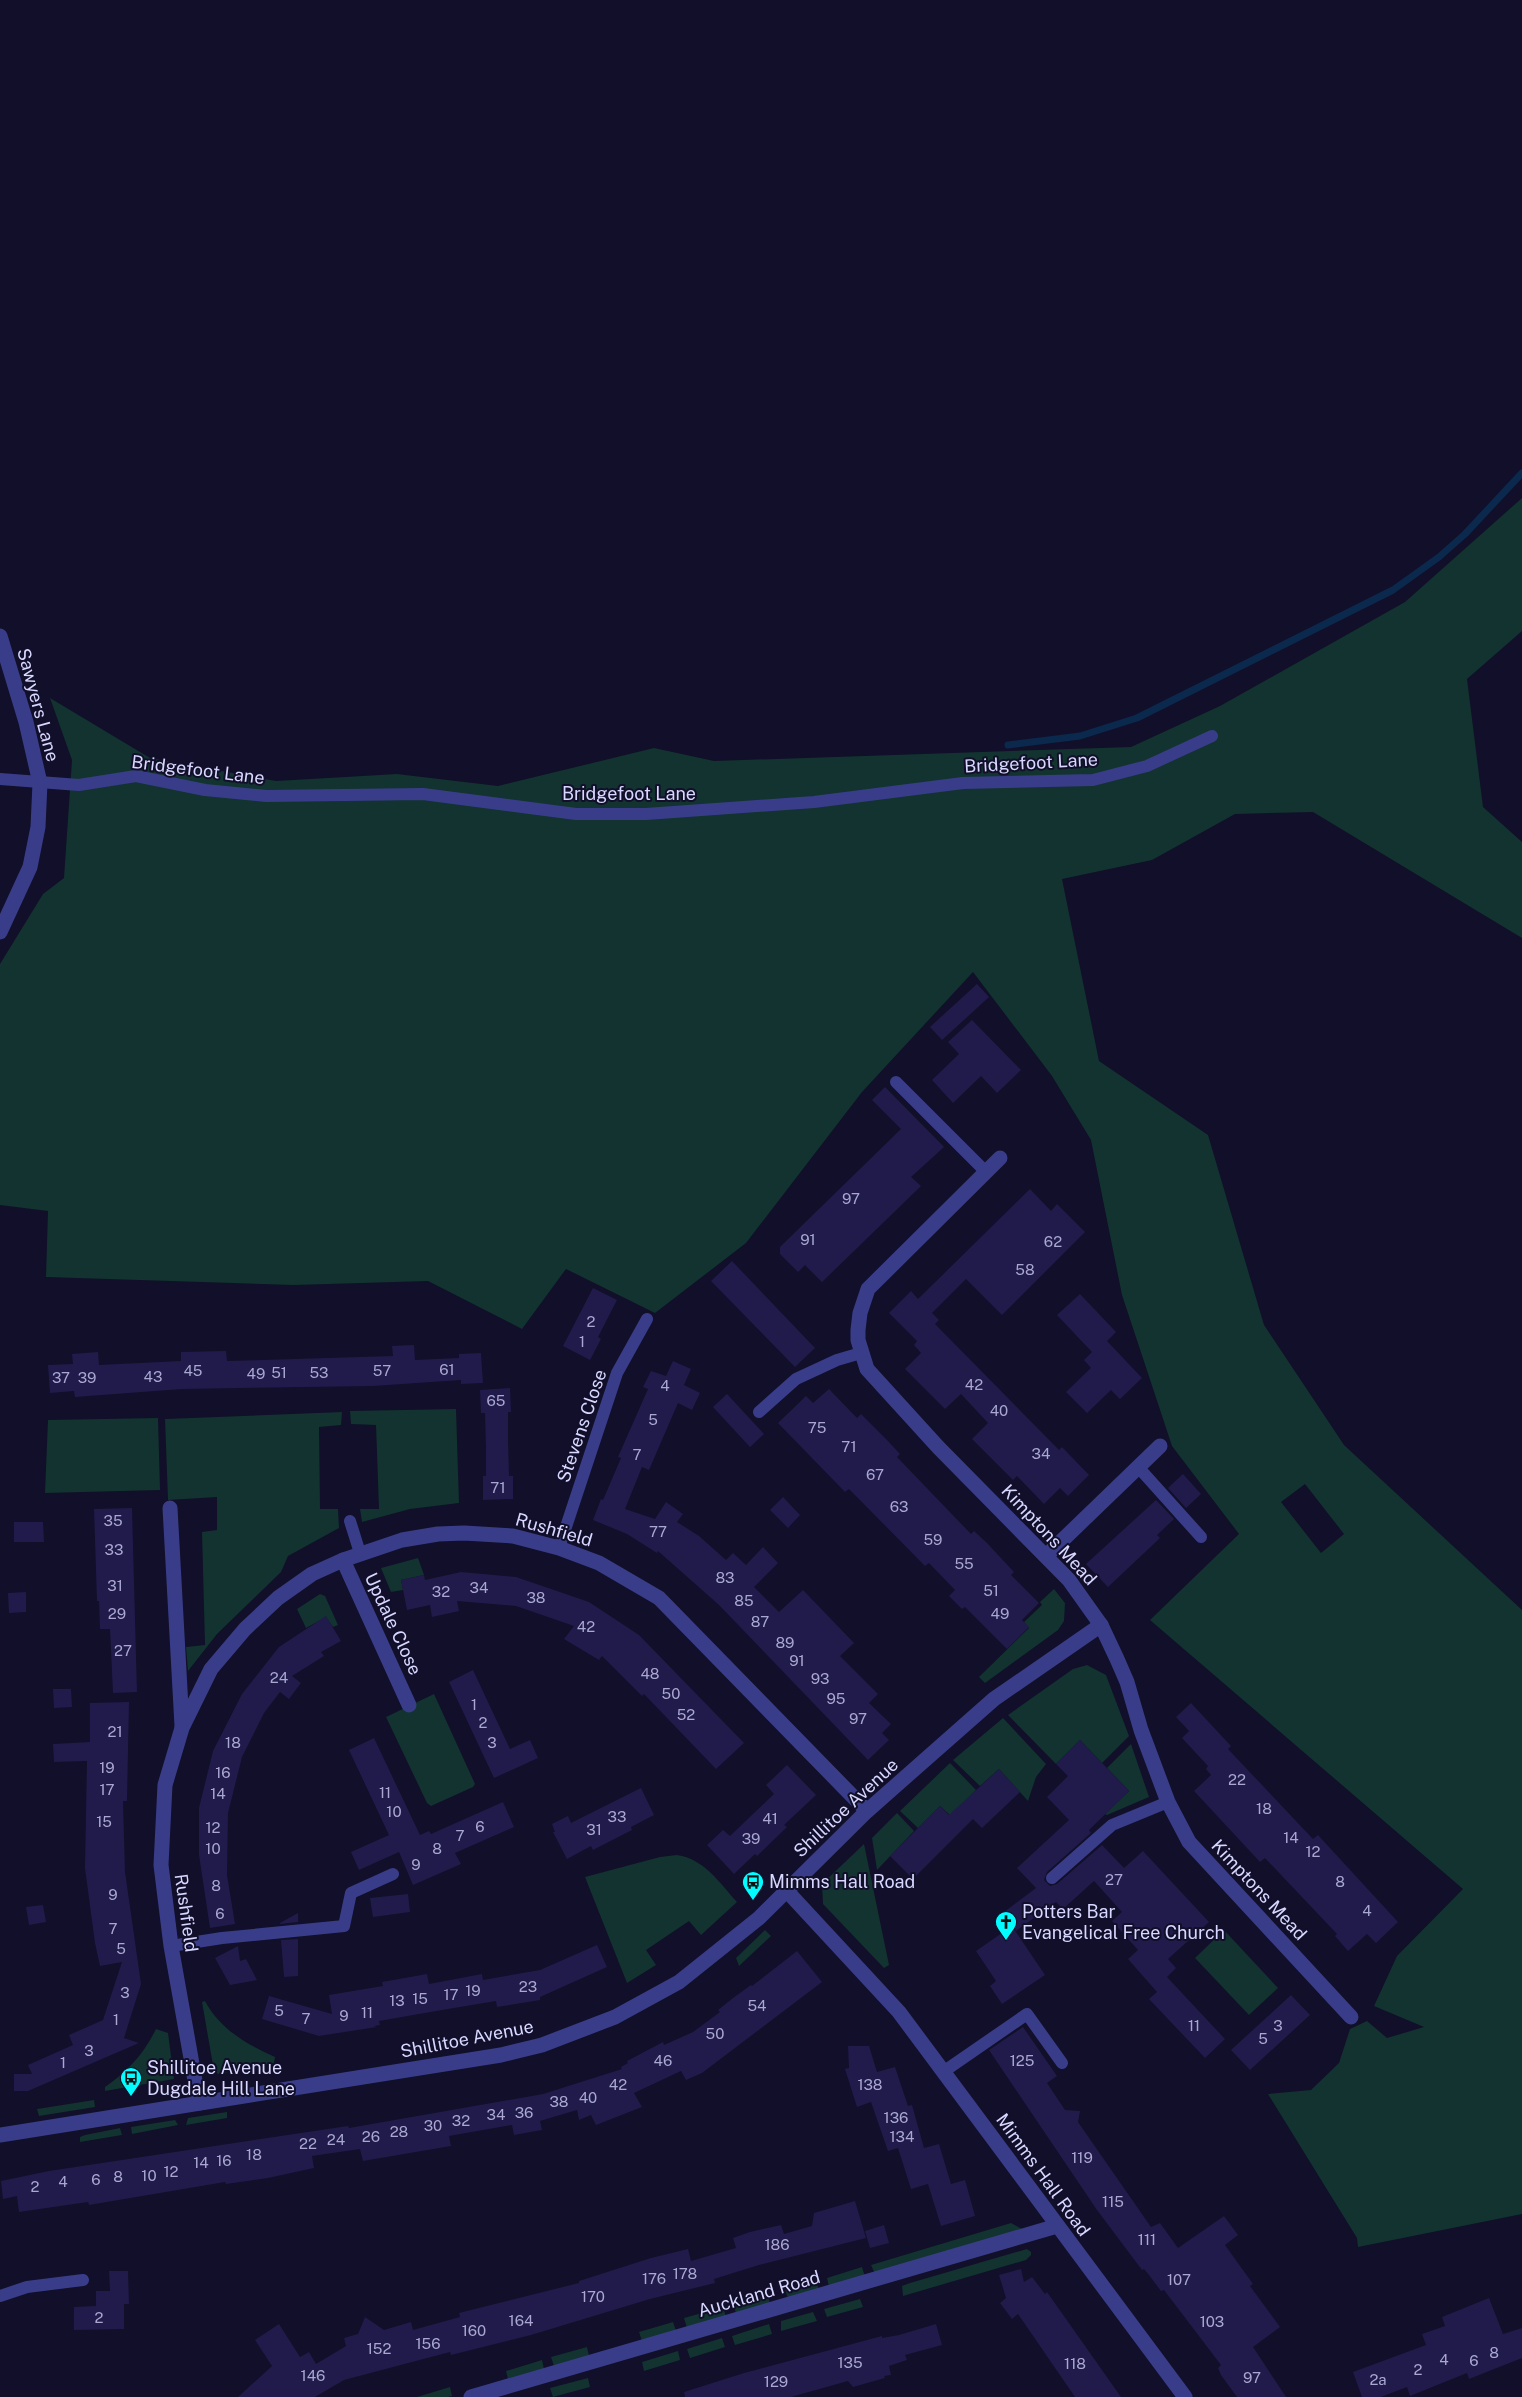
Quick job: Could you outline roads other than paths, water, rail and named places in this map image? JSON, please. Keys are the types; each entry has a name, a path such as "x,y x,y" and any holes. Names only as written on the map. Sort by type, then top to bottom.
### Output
{"street":[{"name":"Sawyers Lane","path":"0,636 26,722 40,783 38,827 30,867 2,925"},
{"name":"Kimptons Mead","path":"1000,1158 868,1289 860,1313 858,1330 861,1353 866,1369 1069,1580 1100,1625 1127,1682 1140,1730 1168,1802 1189,1842 1351,2017"},
{"path":"1046,1556 1160,1446"},
{"name":"Rushfield","path":"170,1508 182,1728"},
{"name":"Rushfield","path":"199,2104 171,1946 161,1865 165,1785 182,1728 211,1669 245,1629 292,1589 312,1574 343,1560 402,1540 438,1534 464,1533 512,1536 559,1548 599,1563 659,1598 867,1811"},
{"name":"Updale Close","path":"343,1560 410,1705"},
{"name":"Shillitoe Avenue","path":"0,2135 501,2055 542,2045 615,2017 679,1982 759,1918 867,1811 994,1698 1100,1625"},
{"name":"Mimms Hall Road","path":"786,1890 899,2012 1185,2397"},
{"name":"Auckland Road","path":"471,2397 1057,2226"}],"lane":[{"name":"Bridgefoot Lane","path":"0,779 80,785 136,776 204,790 266,796 423,794 576,814 646,814 814,802 963,783 1093,780 1147,766 1212,736"},
{"path":"896,1082 986,1171"},
{"name":"Stevens Close","path":"559,1548 617,1373 647,1319"},
{"path":"759,1412 796,1379 837,1360 861,1353"},
{"path":"1139,1468 1201,1537"},
{"path":"350,1521 360,1553"},
{"path":"1052,1878 1112,1825 1168,1802"},
{"path":"171,1946 222,1938 344,1926 351,1893 393,1874"},
{"path":"943,2072 1027,2014 1062,2063"},
{"path":"0,2296 28,2287 82,2280"}],"waterway":[{"path":"1008,745 1080,736 1137,718 1393,590 1439,557 1465,534 1522,473"}],"place":[{"name":"Mimms Hall Road","path":"753,1901"},
{"name":"Potters Bar Evangelical Free Church","path":"1006,1941"},
{"name":"Shillitoe Avenue Dugdale Hill Lane","path":"131,2097"}]}
